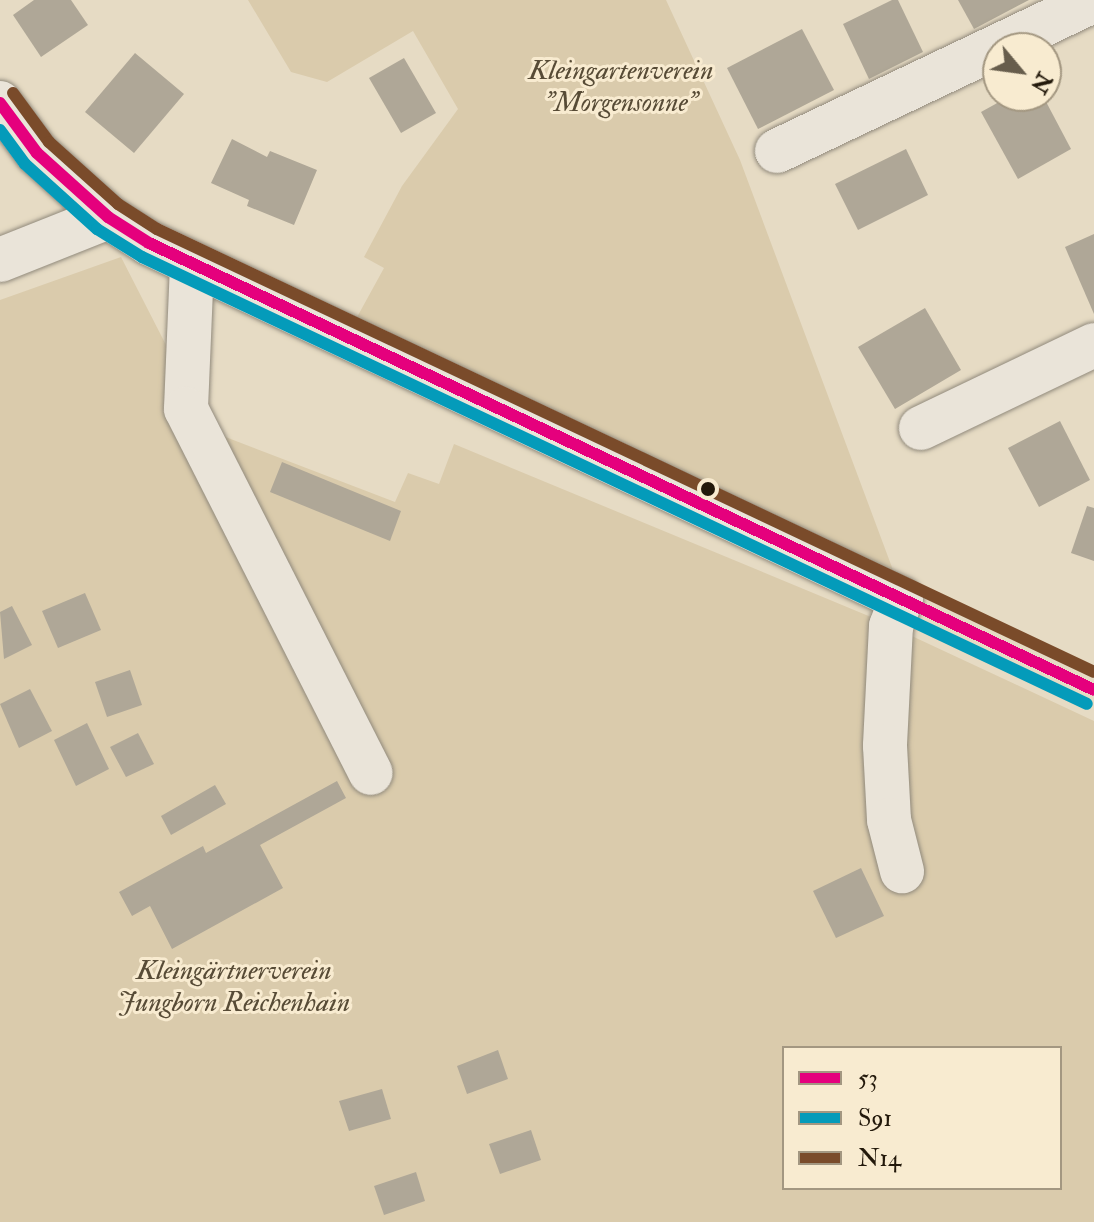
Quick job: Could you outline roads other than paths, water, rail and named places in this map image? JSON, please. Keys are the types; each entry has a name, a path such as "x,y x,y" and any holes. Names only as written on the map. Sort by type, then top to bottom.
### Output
{"street":[{"path":"777,151 1092,3"},
{"path":"0,103 37,153 108,217 192,265 901,599 891,626 885,746 889,820 902,871"},
{"path":"0,260 108,217"},
{"path":"192,265 186,409 371,773"},
{"path":"921,428 1094,345"}],"park label":[{"name":"Kleingartenverein \"Morgensonne\"","path":"621,87"},
{"name":"Kleingärtnerverein Jungborn Reichenhain","path":"234,987"}]}
